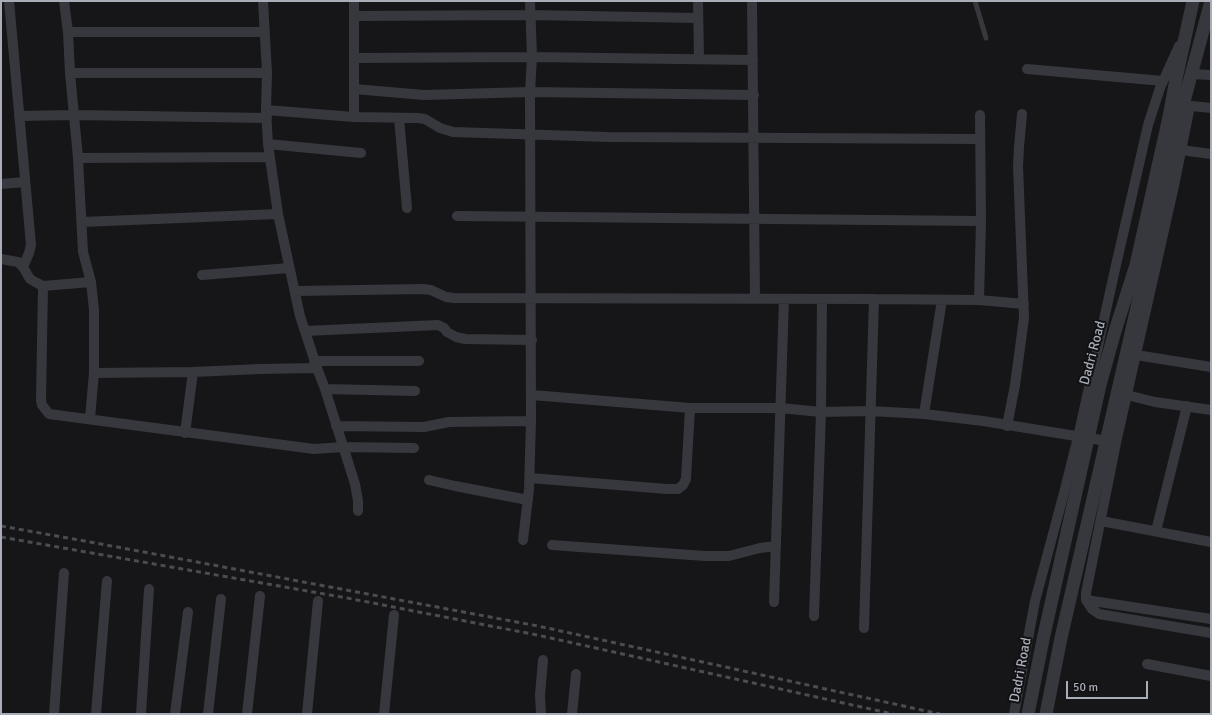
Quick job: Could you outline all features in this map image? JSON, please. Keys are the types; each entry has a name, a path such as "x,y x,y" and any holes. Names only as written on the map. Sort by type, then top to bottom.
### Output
{"street":[{"path":"9,1 31,245 23,267"},
{"path":"64,1 68,32 70,73 78,158 83,252 91,282 94,310 94,373 90,418"},
{"path":"263,1 267,73 266,114 268,144 278,214 294,291 316,365 355,484 358,510"},
{"path":"354,1 354,117"},
{"path":"523,540 530,478 532,421 530,92 532,57 530,1"},
{"path":"698,1 699,59"},
{"path":"752,1 756,219 755,299"},
{"name":"Dadri Road","path":"1028,714 1044,634 1100,385 1136,265 1193,1"},
{"path":"1211,1 1191,74 1181,150 1116,443 1086,593 1086,600 1092,609 1100,614 1211,633"},
{"path":"354,16 698,18"},
{"path":"1014,714 1035,601 1078,437 1148,125 1163,81 1187,30"},
{"path":"68,32 264,32"},
{"path":"354,58 532,57 753,60"},
{"path":"1027,69 1163,81"},
{"path":"70,73 267,73"},
{"path":"1191,74 1211,75"},
{"path":"354,89 424,95 530,92 754,95"},
{"path":"1186,105 1211,108"},
{"path":"1046,714 1063,630 1178,121 1186,105"},
{"path":"19,116 266,114 425,119 440,128 453,132 608,137 980,139"},
{"path":"1007,426 1015,385 1023,328 1024,304 1018,147 1022,114"},
{"path":"979,300 981,221 980,115"},
{"path":"399,118 407,208"},
{"path":"268,144 362,153"},
{"path":"1181,150 1211,154"},
{"path":"78,158 269,157"},
{"path":"1,184 25,182"},
{"path":"82,222 278,214"},
{"path":"457,216 981,221"},
{"path":"1,258 18,262 30,278 43,286 91,282"},
{"path":"202,275 290,268"},
{"path":"43,286 42,405 49,414 90,418 185,433 314,449 343,447 414,448"},
{"path":"294,291 423,289 431,290 450,298 979,300 1024,304"},
{"path":"774,602 784,299"},
{"path":"814,616 821,412 822,299"},
{"path":"864,628 874,299"},
{"path":"924,414 942,300"},
{"path":"305,330 438,325 456,337 465,339 532,340"},
{"path":"1136,355 1211,367"},
{"path":"94,373 193,372 419,361"},
{"path":"185,433 193,372"},
{"path":"325,389 415,391"},
{"path":"532,394 690,408 780,408 821,412 870,411 924,414 983,421 1116,443"},
{"path":"1127,395 1155,402 1211,410"},
{"path":"1156,531 1187,406"},
{"path":"530,478 678,489 683,485 686,479 690,408"},
{"path":"336,426 424,427 449,422 532,421"},
{"path":"429,480 528,500"},
{"path":"1101,520 1211,542"},
{"path":"552,545 705,556 729,556 760,548 776,546"},
{"path":"54,714 64,573"},
{"path":"96,714 107,581"},
{"path":"141,714 149,589"},
{"path":"247,714 260,596"},
{"path":"208,714 221,599"},
{"path":"1086,600 1211,619"},
{"path":"307,714 318,601"},
{"path":"175,714 188,612"},
{"path":"384,714 394,616"},
{"path":"541,714 540,695 543,660"},
{"path":"1147,664 1211,676"},
{"path":"572,714 576,674"}],"lane":[{"path":"975,1 986,38"}],"railway":[{"path":"1,526 538,626 940,714"},
{"path":"1,537 347,598 537,635 893,714"}]}
